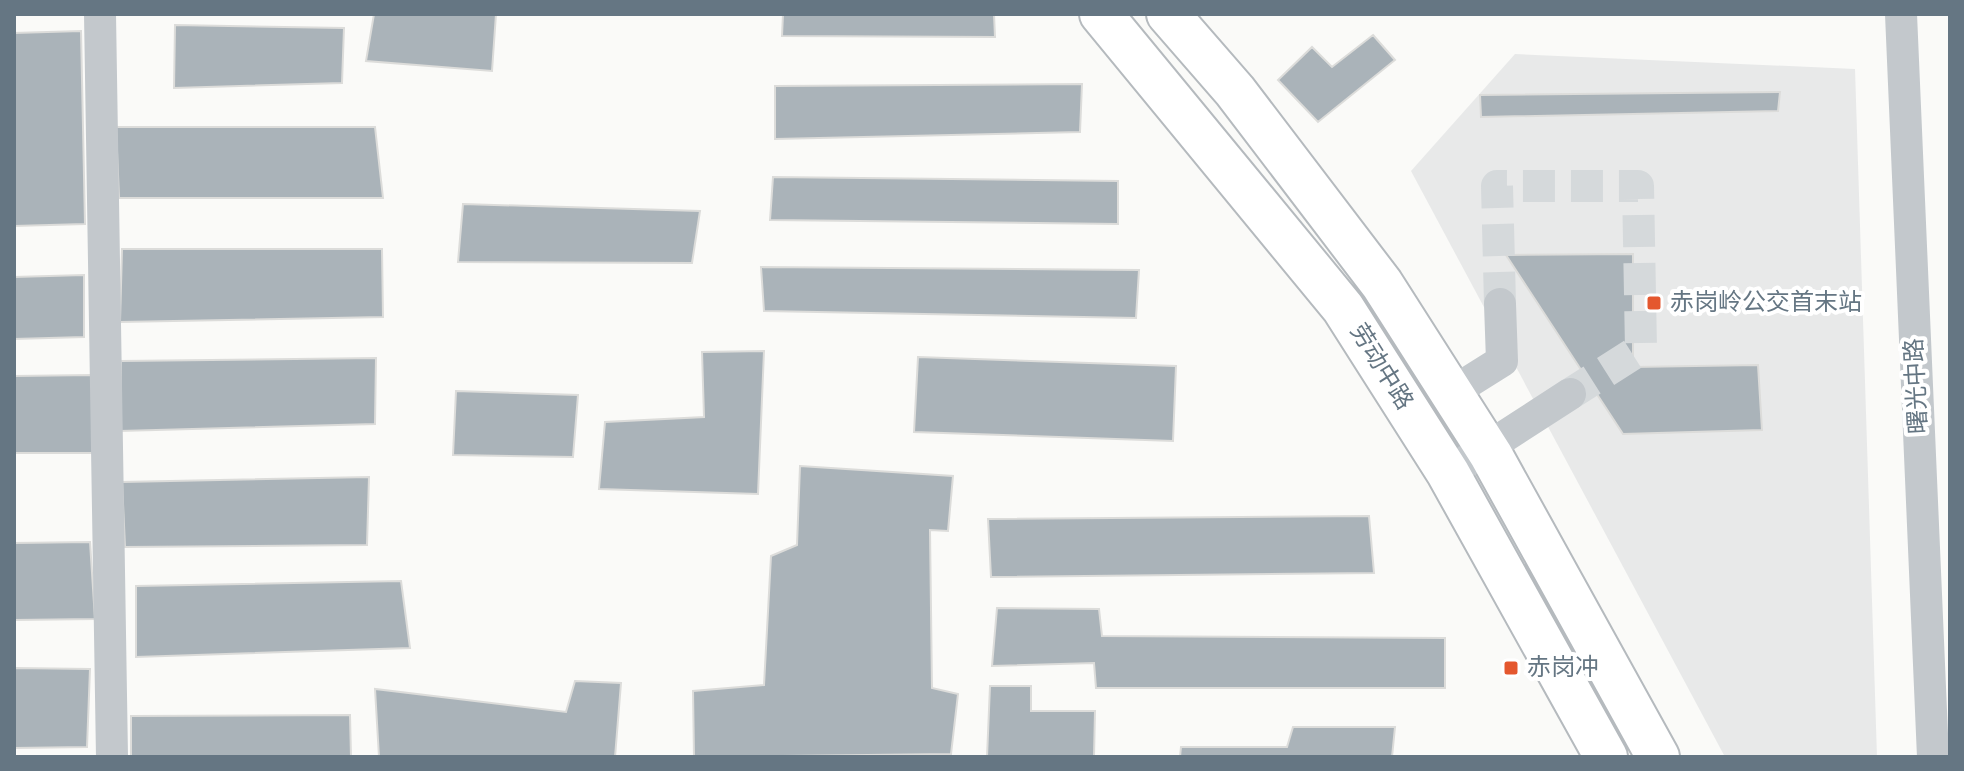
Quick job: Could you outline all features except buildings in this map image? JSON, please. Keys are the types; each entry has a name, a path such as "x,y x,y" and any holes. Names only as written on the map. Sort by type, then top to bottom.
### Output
{"main road":[{"name":"劳动中路","path":"1101,14 1343,308 1448,473 1606,757"},
{"name":"劳动中路","path":"1168,14 1235,91 1382,284 1487,448 1658,757"}],"street":[{"path":"100,14 112,757"},
{"name":"曙光中路","path":"1901,14 1933,757"},
{"path":"1451,393 1502,361 1500,304"},
{"path":"1448,473 1570,394"}],"shaded area":[{"path":"1515,54 1855,69 1877,757 1725,757 1411,171"}],"tunnel":[{"path":"1500,304 1497,186 1638,186 1641,349 1570,394"}],"place":[{"name":"赤岗岭公交首末站","path":"1654,303"},
{"name":"赤岗冲","path":"1511,668"}]}
